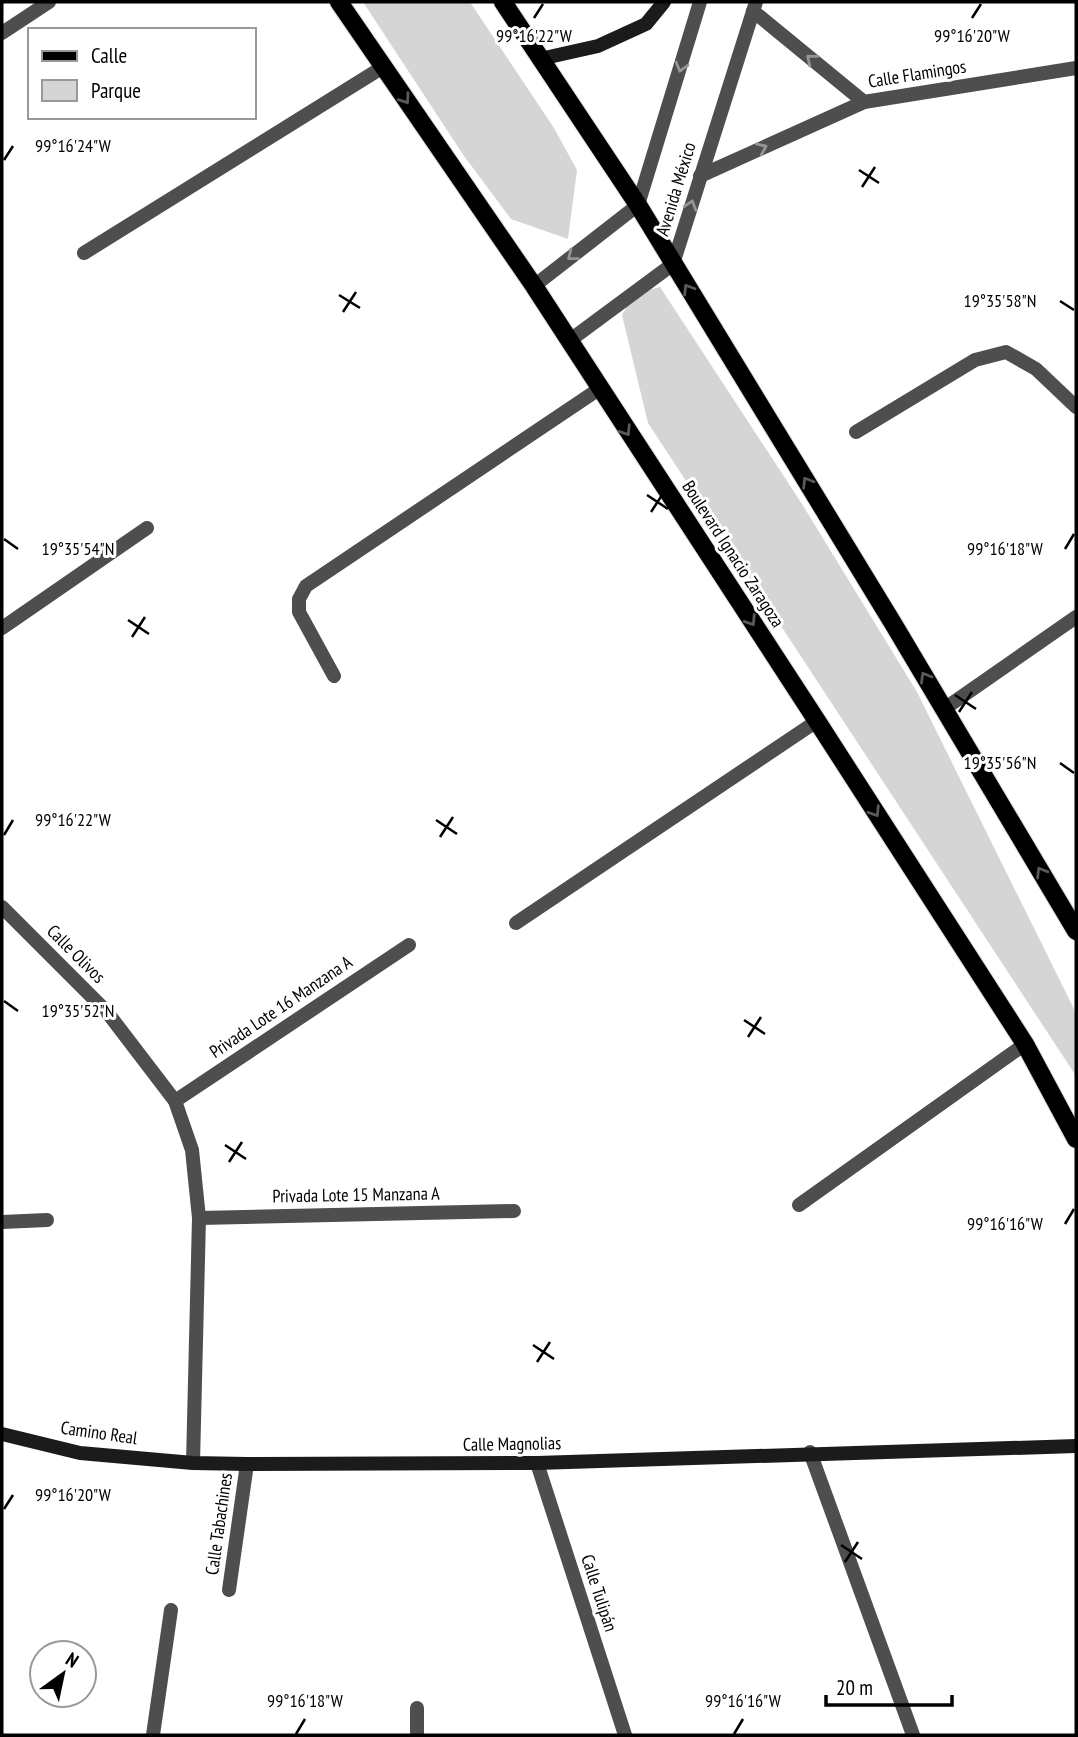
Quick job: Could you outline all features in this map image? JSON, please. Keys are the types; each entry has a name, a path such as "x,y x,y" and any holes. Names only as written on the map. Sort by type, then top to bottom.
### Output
{"main road":[{"name":"Boulevard Ignacio Zaragoza","path":"339,2 534,286 817,721 1026,1044 1076,1139"},
{"path":"503,2 638,205 1076,931"}],"street":[{"path":"2,33 49,2"},
{"path":"540,59 598,46 646,24 664,2"},
{"name":"Avenida México","path":"534,286 638,205 700,2"},
{"name":"Avenida México","path":"569,341 673,264 755,7"},
{"name":"Calle Flamingos","path":"755,7 864,102 1076,68"},
{"path":"85,253 383,67"},
{"path":"700,176 864,102"},
{"path":"856,432 975,360 1006,352 1036,369 1076,407"},
{"path":"334,676 299,612 299,599 306,586 599,389"},
{"path":"2,628 147,528"},
{"path":"944,709 1076,617"},
{"path":"516,923 817,721"},
{"name":"Calle Olivos","path":"2,907 107,1012 175,1101 192,1150 199,1218"},
{"name":"Privada Lote 16 Manzana A","path":"175,1101 409,945"},
{"path":"799,1205 1026,1044"},
{"name":"Privada Lote 15 Manzana A","path":"199,1218 514,1211"},
{"path":"193,1463 199,1218"},
{"path":"2,1222 47,1220"},
{"name":"Camino Real","path":"2,1434 79,1453 193,1463"},
{"name":"Calle Magnolias","path":"193,1463 537,1463 810,1452 1076,1446"},
{"path":"810,1452 913,1735"},
{"name":"Calle Tulipán","path":"537,1463 625,1735"},
{"name":"Calle Tabachines","path":"229,1590 247,1464"},
{"path":"153,1735 171,1610"},
{"path":"417,1708 417,1735"}],"green space":[{"path":"363,2 470,2 554,128 577,170 568,239 511,219 464,156"},
{"path":"660,287 802,504 917,692 1076,1013 1076,1076 648,423 622,315 634,294"}]}
